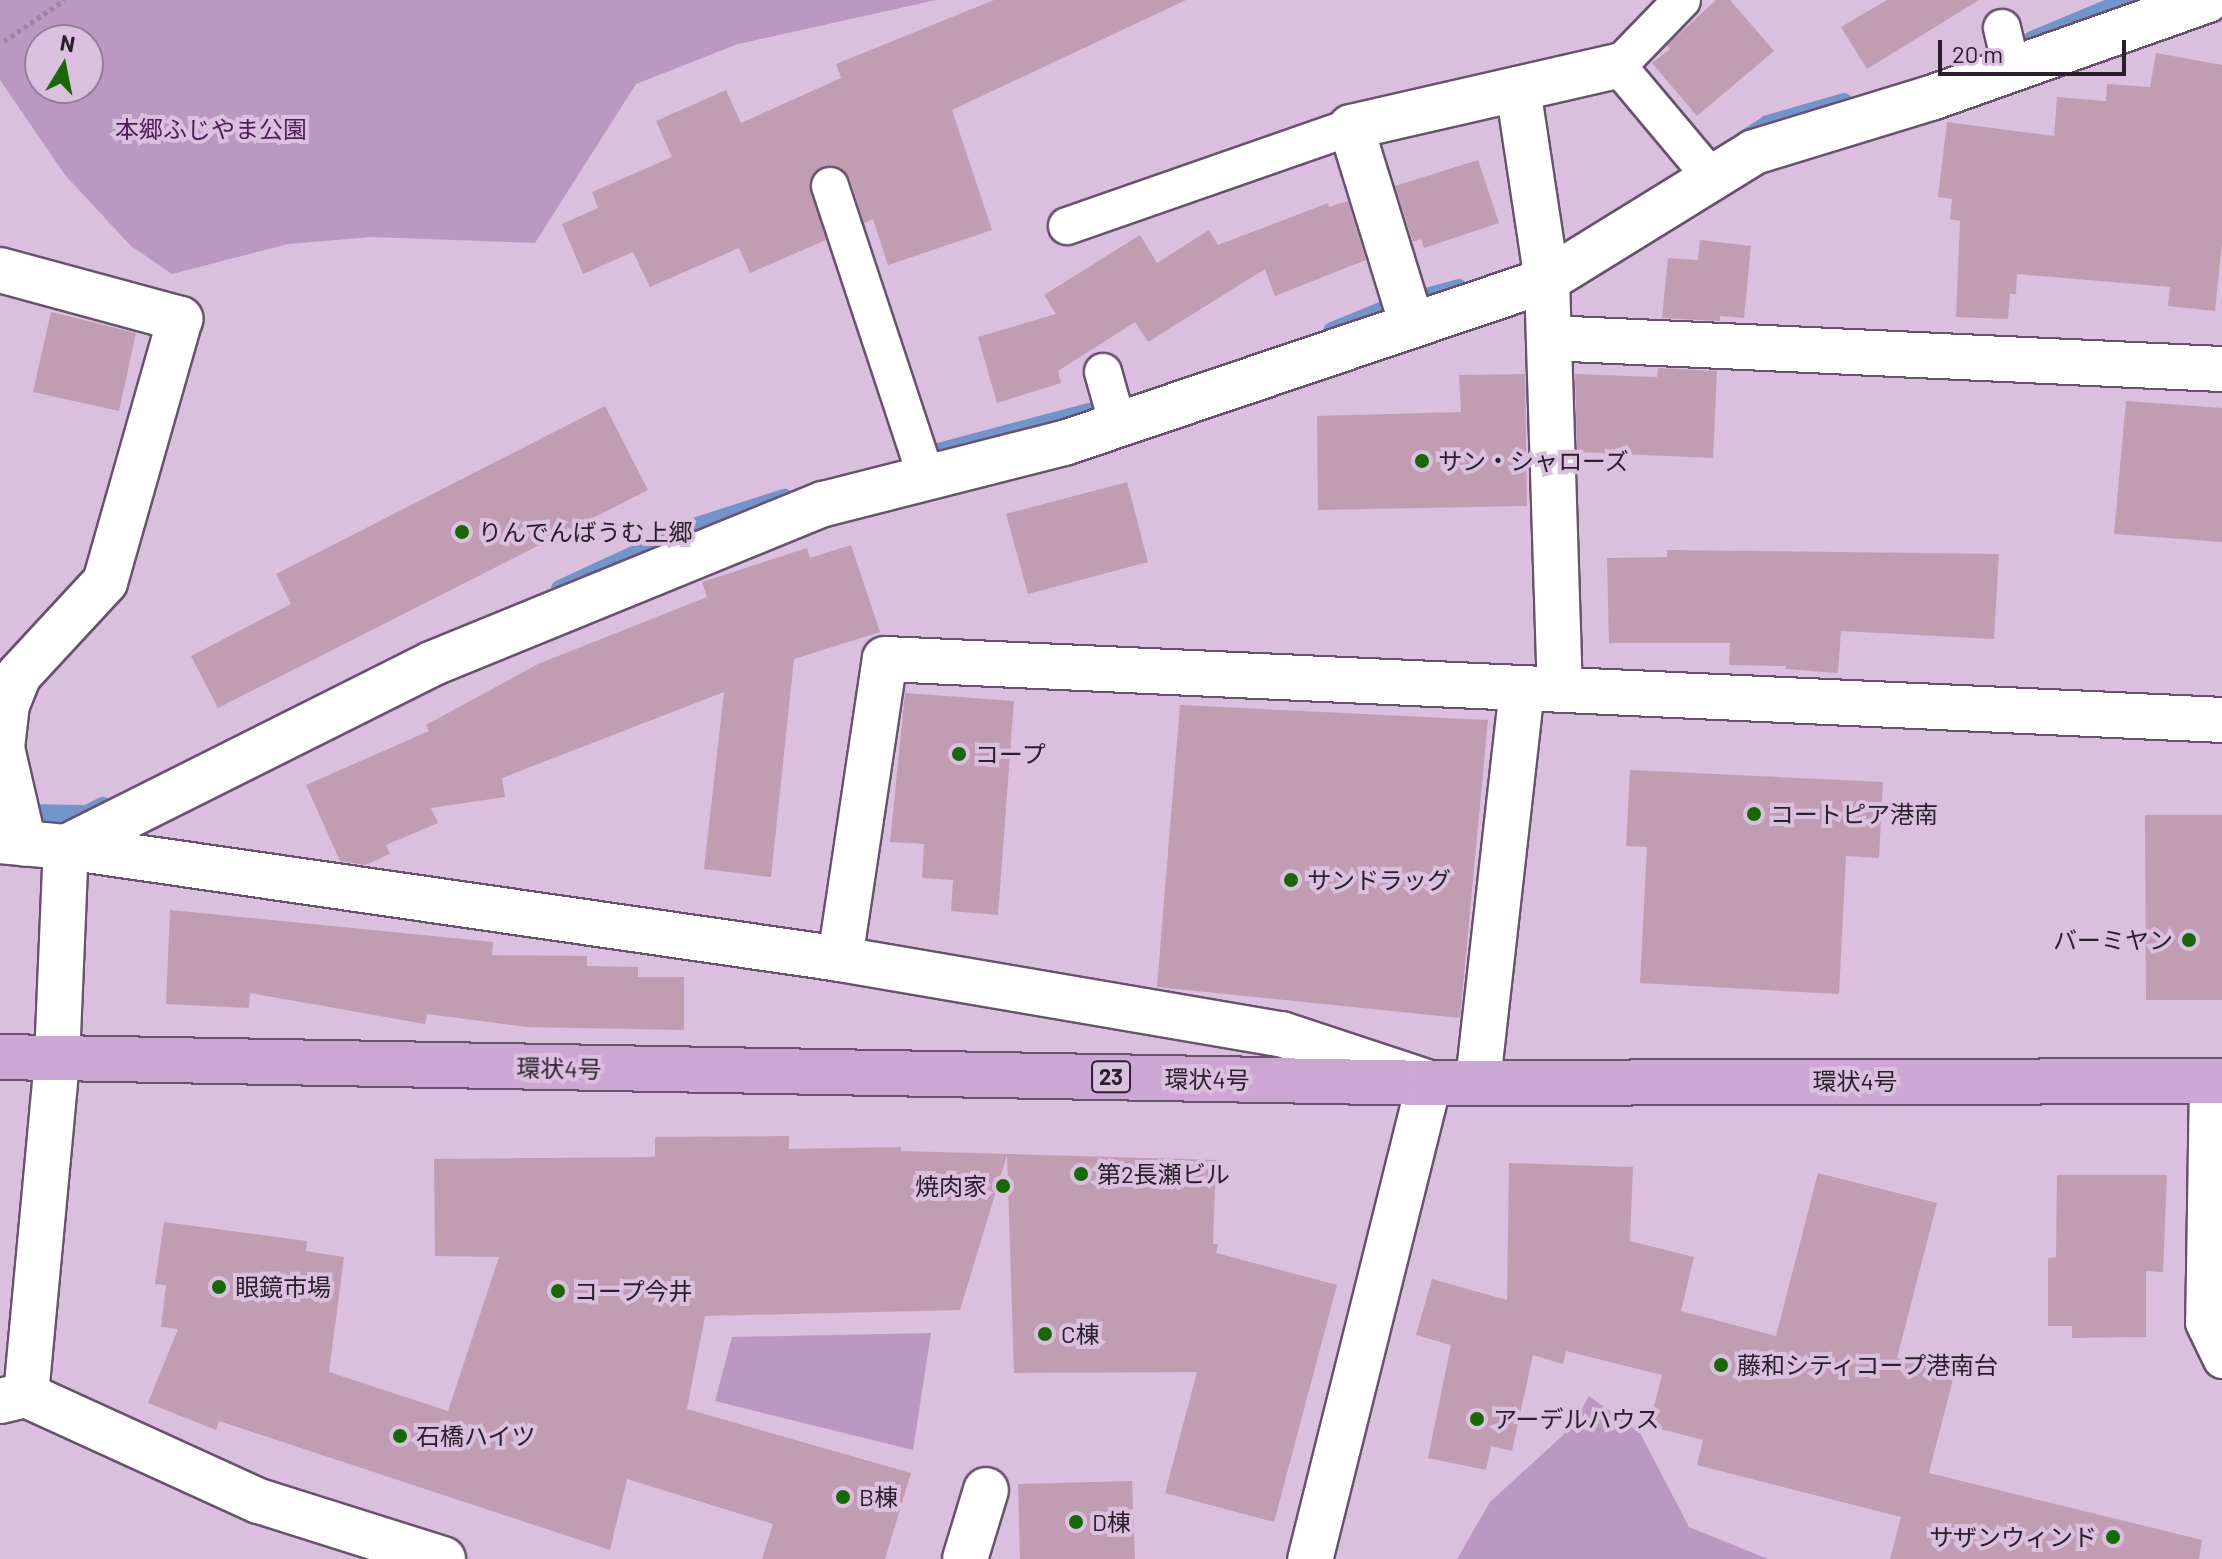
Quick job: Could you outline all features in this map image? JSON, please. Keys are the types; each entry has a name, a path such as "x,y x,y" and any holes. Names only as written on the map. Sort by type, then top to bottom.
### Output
{"main road":[{"name":"環状4号","path":"0,1057 1429,1083 2215,1081"}],"street":[{"path":"66,847 431,664 824,504 1118,422 1546,274 1754,152 2207,0"},
{"path":"1411,322 1351,127 1618,66"},
{"path":"1478,1081 1541,689 1549,338 1546,274 1518,89"},
{"path":"0,270 180,319 105,582 19,675 7,704 2,748 14,838 840,959 1281,1034 1429,1083 1310,1559"},
{"path":"1549,338 2222,369"},
{"path":"840,959 885,659 2222,720"},
{"path":"66,847 57,1059 13,1398 259,1501 421,1556"},
{"path":"965,1559 986,1490"}],"lane":[{"path":"1682,0 1618,66 1710,177"},
{"path":"2002,28 2011,67"},
{"path":"1067,226 1351,127"},
{"path":"830,186 926,476"},
{"path":"1103,372 1118,422"},
{"path":"2215,1081 2204,1323 2222,1360"}],"path":[{"path":"4,41 64,0"}],"green space":[{"name":"本郷ふじやま公園","path":"0,0 936,0 738,44 636,84 535,243 372,237 288,244 172,274 131,246 65,175 0,80"},
{"path":"931,1333 913,1450 715,1401 732,1337"},
{"path":"1589,1396 1640,1433 1689,1527 1768,1559 1457,1559 1490,1502 1572,1427"}],"building":[{"path":"994,0 1186,0 952,110 992,230 888,265 873,219 864,223 850,179 835,166 824,166 815,172 809,183 826,240 750,273 739,248 650,287 633,252 583,274 562,224 598,208 592,192 672,157 656,121 726,90 741,123 841,78 836,64"},
{"path":"1716,0 1730,0 1774,51 1697,116 1652,63 1670,49 1667,45"},
{"path":"1887,0 1979,0 1867,69 1841,27"},
{"path":"2156,53 2222,65 2222,243 2215,311 2168,306 2170,287 2017,274 2016,294 2010,294 2008,319 1956,317 1960,221 1950,219 1952,199 1938,197 1947,122 2054,136 2057,97 2106,101 2107,84 2150,87"},
{"path":"1478,160 1499,223 1424,248 1421,239 1413,242 1395,186"},
{"path":"1348,201 1366,260 1275,296 1265,269 1148,342 1135,322 1058,371 1061,383 997,403 978,337 1056,314 1044,295 1140,235 1157,263 1209,230 1218,245 1328,203 1329,207"},
{"path":"1700,240 1751,246 1744,318 1720,316 1720,321 1662,318 1668,258 1698,260"},
{"path":"51,312 136,333 119,411 33,392"},
{"path":"1658,368 1717,371 1713,458 1577,452 1575,374 1657,377"},
{"name":"サン・シャローズ","path":"1525,374 1527,506 1318,510 1317,416 1461,412 1459,375"},
{"path":"2126,401 2222,408 2222,542 2114,534"},
{"name":"りんでんばうむ上郷","path":"605,406 648,490 218,708 191,656 291,604 276,574"},
{"path":"1127,482 1148,562 1028,594 1006,514"},
{"path":"851,545 880,632 794,659 771,877 704,869 724,692 502,778 505,797 431,808 438,823 386,845 390,854 365,865 340,861 306,785 429,731 426,725 538,664 707,597 702,582 807,548 810,558"},
{"path":"1667,550 1999,554 1994,639 1841,631 1838,673 1786,669 1786,666 1729,665 1730,643 1609,643 1607,558 1667,557"},
{"path":"905,693 1014,701 998,915 951,911 953,880 922,878 924,844 890,842"},
{"path":"1180,705 1488,720 1460,1018 1157,987"},
{"path":"1630,770 1883,782 1879,858 1846,856 1839,994 1640,983 1647,847 1626,846"},
{"path":"2145,815 2222,815 2222,1000 2146,1000"},
{"path":"170,910 493,942 492,955 587,956 587,966 638,967 638,977 684,977 684,1030 527,1027 427,1014 425,1024 250,993 249,1008 166,1004"},
{"path":"789,1136 789,1149 901,1147 901,1151 1216,1160 1213,1244 1218,1244 1216,1253 1337,1285 1274,1522 1165,1493 1197,1372 1014,1373 1007,1155 960,1310 705,1316 687,1409 911,1473 885,1559 762,1559 773,1524 627,1479 610,1550 219,1421 216,1430 148,1403 178,1329 161,1327 166,1285 155,1284 164,1222 307,1241 306,1251 344,1257 329,1372 448,1411 499,1257 435,1256 434,1159 655,1157 655,1137"},
{"path":"1509,1163 1633,1167 1630,1241 1694,1257 1681,1311 1776,1336 1818,1173 1937,1203 1897,1358 1955,1371 1929,1473 2202,1540 2199,1559 1890,1559 1901,1517 1697,1465 1703,1440 1649,1426 1662,1375 1566,1351 1563,1364 1533,1355 1512,1451 1491,1446 1486,1470 1428,1458 1451,1345 1416,1335 1432,1279 1507,1300"},
{"path":"2057,1175 2167,1175 2163,1272 2146,1271 2146,1337 2072,1338 2072,1326 2048,1326 2048,1258 2056,1257"},
{"name":"D棟","path":"1132,1481 1135,1559 1020,1559 1018,1484"}],"waterway":[{"path":"2032,40 2128,0"},
{"path":"1745,139 1768,124 1844,102"},
{"path":"1332,331 1393,306 1459,288"},
{"path":"916,458 1108,407"},
{"path":"560,589 694,527 784,498"},
{"path":"15,813 87,814 103,806"}],"place":[{"name":"サン・シャローズ","path":"1422,461"},
{"name":"りんでんばうむ上郷","path":"462,532"},
{"name":"コープ","path":"959,754"},
{"name":"コートピア港南","path":"1754,814"},
{"name":"サンドラッグ","path":"1291,880"},
{"name":"バーミヤン","path":"2189,940"},
{"name":"第2長瀬ビル","path":"1081,1174"},
{"name":"焼肉家","path":"1003,1186"},
{"name":"眼鏡市場","path":"219,1287"},
{"name":"コープ今井","path":"558,1291"},
{"name":"C棟","path":"1045,1334"},
{"name":"藤和シティコープ港南台","path":"1721,1365"},
{"name":"アーデルハウス","path":"1477,1419"},
{"name":"石橋ハイツ","path":"400,1436"},
{"name":"B棟","path":"843,1497"},
{"name":"D棟","path":"1076,1522"},
{"name":"サザンウィンド","path":"2113,1537"}]}
